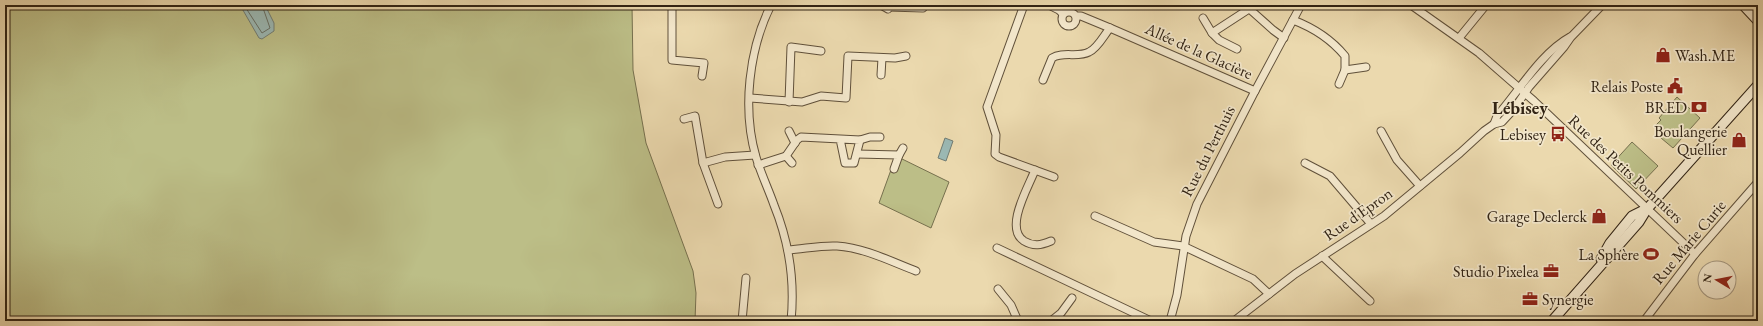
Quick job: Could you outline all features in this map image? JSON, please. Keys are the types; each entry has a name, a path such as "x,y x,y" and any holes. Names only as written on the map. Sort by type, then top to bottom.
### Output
{"main road":[{"path":"1743,5 1758,21"},
{"path":"1552,321 1639,222 1647,209 1758,86"}],"street":[{"path":"672,5 672,60 704,64 702,76"},
{"path":"769,5 753,62 750,98 750,126 758,165 776,210 788,250 792,288 791,321"},
{"path":"1024,5 987,107 996,136 995,154 999,158 1054,177"},
{"name":"Allée de la Glacière","path":"1049,5 1059,10 1063,14"},
{"name":"Rue du Perthuis","path":"1170,321 1177,294 1183,246 1197,204 1255,91 1302,5"},
{"name":"Rue des Petits Pommiers","path":"1411,5 1479,53 1522,91 1695,254"},
{"path":"1459,38 1486,5"},
{"name":"Rue d'Epron","path":"1234,321 1322,256 1384,216 1494,124 1497,116 1564,47 1570,37 1602,5"},
{"path":"886,6 923,8"},
{"path":"1212,33 1249,7 1284,38"},
{"name":"Allée de la Glacière","path":"1063,14 1066,12 1071,12 1076,16 1081,16 1255,91"},
{"name":"Allée de la Glacière","path":"1063,14 1063,23 1069,26 1075,23 1076,16"},
{"path":"1203,18 1212,33 1219,40 1237,49"},
{"path":"1293,20 1320,33 1334,43 1345,56 1345,70 1339,84"},
{"path":"1043,80 1052,58 1064,54 1088,53 1094,49 1110,28"},
{"path":"789,102 791,47 821,51"},
{"path":"750,98 789,102 802,102 821,96 846,98 848,56 882,58 906,56"},
{"path":"881,76 882,58"},
{"path":"1345,70 1366,67"},
{"path":"684,119 695,116 703,163 718,204"},
{"path":"789,131 795,143"},
{"path":"1381,131 1396,160 1420,186"},
{"path":"758,165 786,156 801,137 860,140 870,137 880,137"},
{"path":"840,139 845,163 854,163 860,140"},
{"path":"894,169 902,148"},
{"path":"856,154 899,156"},
{"path":"703,163 725,157 755,155"},
{"path":"786,156 792,163"},
{"path":"1305,163 1330,176 1371,224"},
{"path":"1035,170 1016,219 1016,232 1020,239 1029,244 1040,245 1050,241"},
{"name":"Rue Marie Curie","path":"1644,321 1695,254 1758,182"},
{"path":"1095,216 1154,242 1183,246 1253,279 1269,294"},
{"path":"788,250 835,246 851,248 871,253 916,271"},
{"path":"997,248 1151,321"},
{"path":"1322,256 1370,301"},
{"path":"742,321 746,278"},
{"path":"998,289 1011,306 1018,321"},
{"path":"1051,321 1061,313 1072,298"}],"green space":[{"path":"5,5 632,5 633,70 646,143 693,271 696,293 695,321 5,321"},
{"path":"1677,97 1700,118 1673,148 1661,138 1663,135 1654,127 1661,120 1659,118"},
{"path":"1632,142 1658,166 1636,189 1611,165"},
{"path":"896,156 949,182 931,228 879,203"}],"water":[{"path":"240,5 265,5 274,23 274,31 262,39 259,38"},
{"path":"945,138 953,141 946,161 938,158"}],"place":[{"name":"Wash.ME","path":"1663,55"},
{"name":"Relais Poste","path":"1675,86"},
{"name":"BRED","path":"1699,107"},
{"name":"Lebisey","path":"1558,134"},
{"name":"Boulangerie Quellier","path":"1739,140"},
{"name":"Garage Declerck","path":"1599,216"},
{"name":"La Sphère","path":"1651,254"},
{"name":"Studio Pixelea","path":"1551,271"},
{"name":"Synergie","path":"1530,299"}],"district":[{"name":"Lébisey","path":"1520,107"}]}
